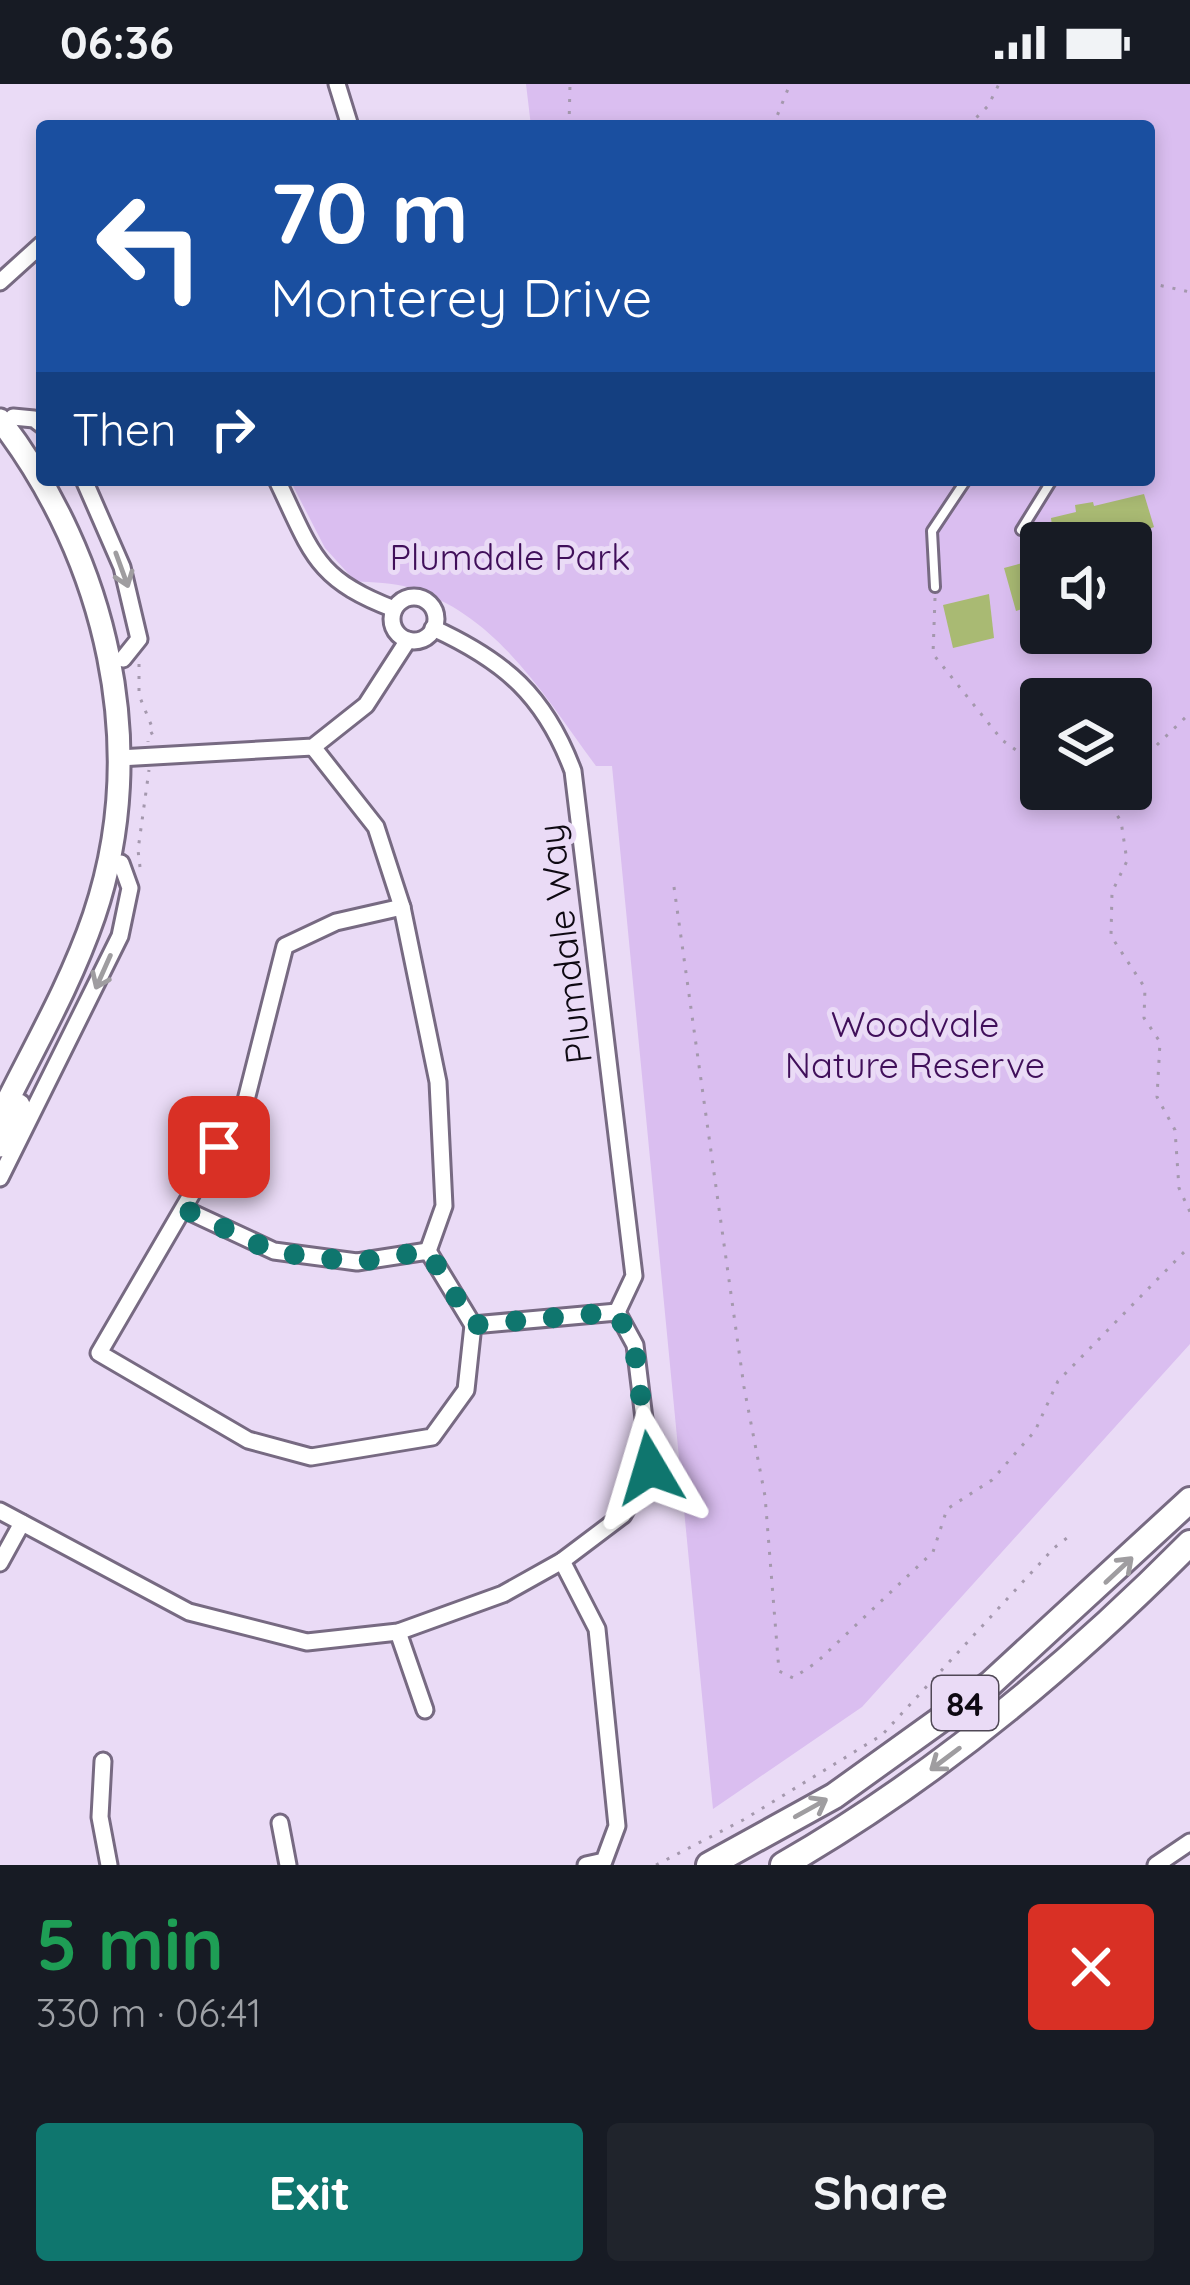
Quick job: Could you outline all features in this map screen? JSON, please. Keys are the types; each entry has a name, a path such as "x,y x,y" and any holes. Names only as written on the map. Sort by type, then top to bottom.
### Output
{"main road":[{"path":"4,413 36,450"},
{"path":"4,413 36,469"},
{"path":"0,1116 59,1002 96,910 126,758 88,574 46,486"},
{"path":"0,1145 88,964 121,862 126,758 123,659 103,578 60,486"},
{"name":"84","path":"709,1865 834,1796 922,1736 1042,1639 1190,1500"},
{"name":"84","path":"791,1860 874,1811 952,1755 1190,1543"},
{"path":"771,1865 791,1860"}],"street":[{"path":"337,84 348,120"},
{"path":"0,282 36,249"},
{"path":"4,413 36,420"},
{"path":"86,486 132,599 139,639 123,659"},
{"path":"280,486 317,563 350,592 394,609"},
{"path":"412,598 427,602 435,614 433,628 423,639 408,640 394,628 394,609 412,598"},
{"name":"Plumdale Way","path":"433,628 501,663 557,729 573,771 634,1276 616,1312"},
{"path":"126,758 313,747 366,705 408,640"},
{"path":"313,747 376,827 402,908 438,1082 444,1206 428,1251"},
{"path":"0,1178 120,936 130,888 121,862"},
{"path":"245,1104 285,946 336,922 402,908"},
{"path":"219,1147 99,1353 248,1440 311,1457 432,1437 466,1390 473,1325 428,1251"},
{"path":"186,1210 274,1252 357,1262 428,1251"},
{"path":"0,1511 189,1612 308,1642 398,1632 502,1594 562,1561 623,1515 650,1468 634,1345 616,1312 473,1325"},
{"path":"0,1563 22,1522"},
{"path":"562,1561 597,1629 617,1826 604,1861 586,1865"},
{"path":"398,1632 425,1710"},
{"path":"104,1761 100,1817 109,1865"},
{"path":"280,1822 288,1865"},
{"path":"1156,1865 1190,1842"}],"lane":[{"path":"935,587 932,531 962,486"},
{"path":"1026,522 1048,486"}],"path":[{"path":"568,120 570,84"},
{"path":"775,120 790,84"},
{"path":"974,120 999,84"},
{"path":"1155,284 1190,292"},
{"path":"935,587 933,654 1002,740 1020,753"},
{"path":"1152,750 1190,713"},
{"path":"1114,810 1121,821 1127,861 1112,892 1112,936 1144,988 1144,1018 1160,1042 1157,1097 1175,1130 1179,1188 1190,1212"},
{"path":"674,886 744,1388 765,1496 779,1671 793,1678 817,1662 933,1552 947,1509 992,1480 1035,1431 1058,1382 1190,1246"},
{"path":"219,1147 245,1104"},
{"path":"656,1865 743,1820 882,1735 1072,1534"}],"green space":[{"name":"Woodvale Nature Reserve","path":"526,84 1190,84 1190,1344 862,1707 713,1809 612,766 596,766 538,686 469,617 410,588 355,581 325,548 293,486 1155,486 1155,120 530,120"}],"building":[{"path":"1144,494 1154,527 1152,522 1052,522 1051,518 1076,512 1075,505 1093,502 1094,506"},
{"path":"1020,564 1020,610 1016,611 1004,568"},
{"path":"989,594 994,638 953,648 943,605"}],"route":[{"path":"219,1147 186,1210 274,1252 357,1262 428,1251 473,1325 616,1312 634,1345 650,1468"}],"park label":[{"name":"Plumdale Park","path":"510,556"}]}
